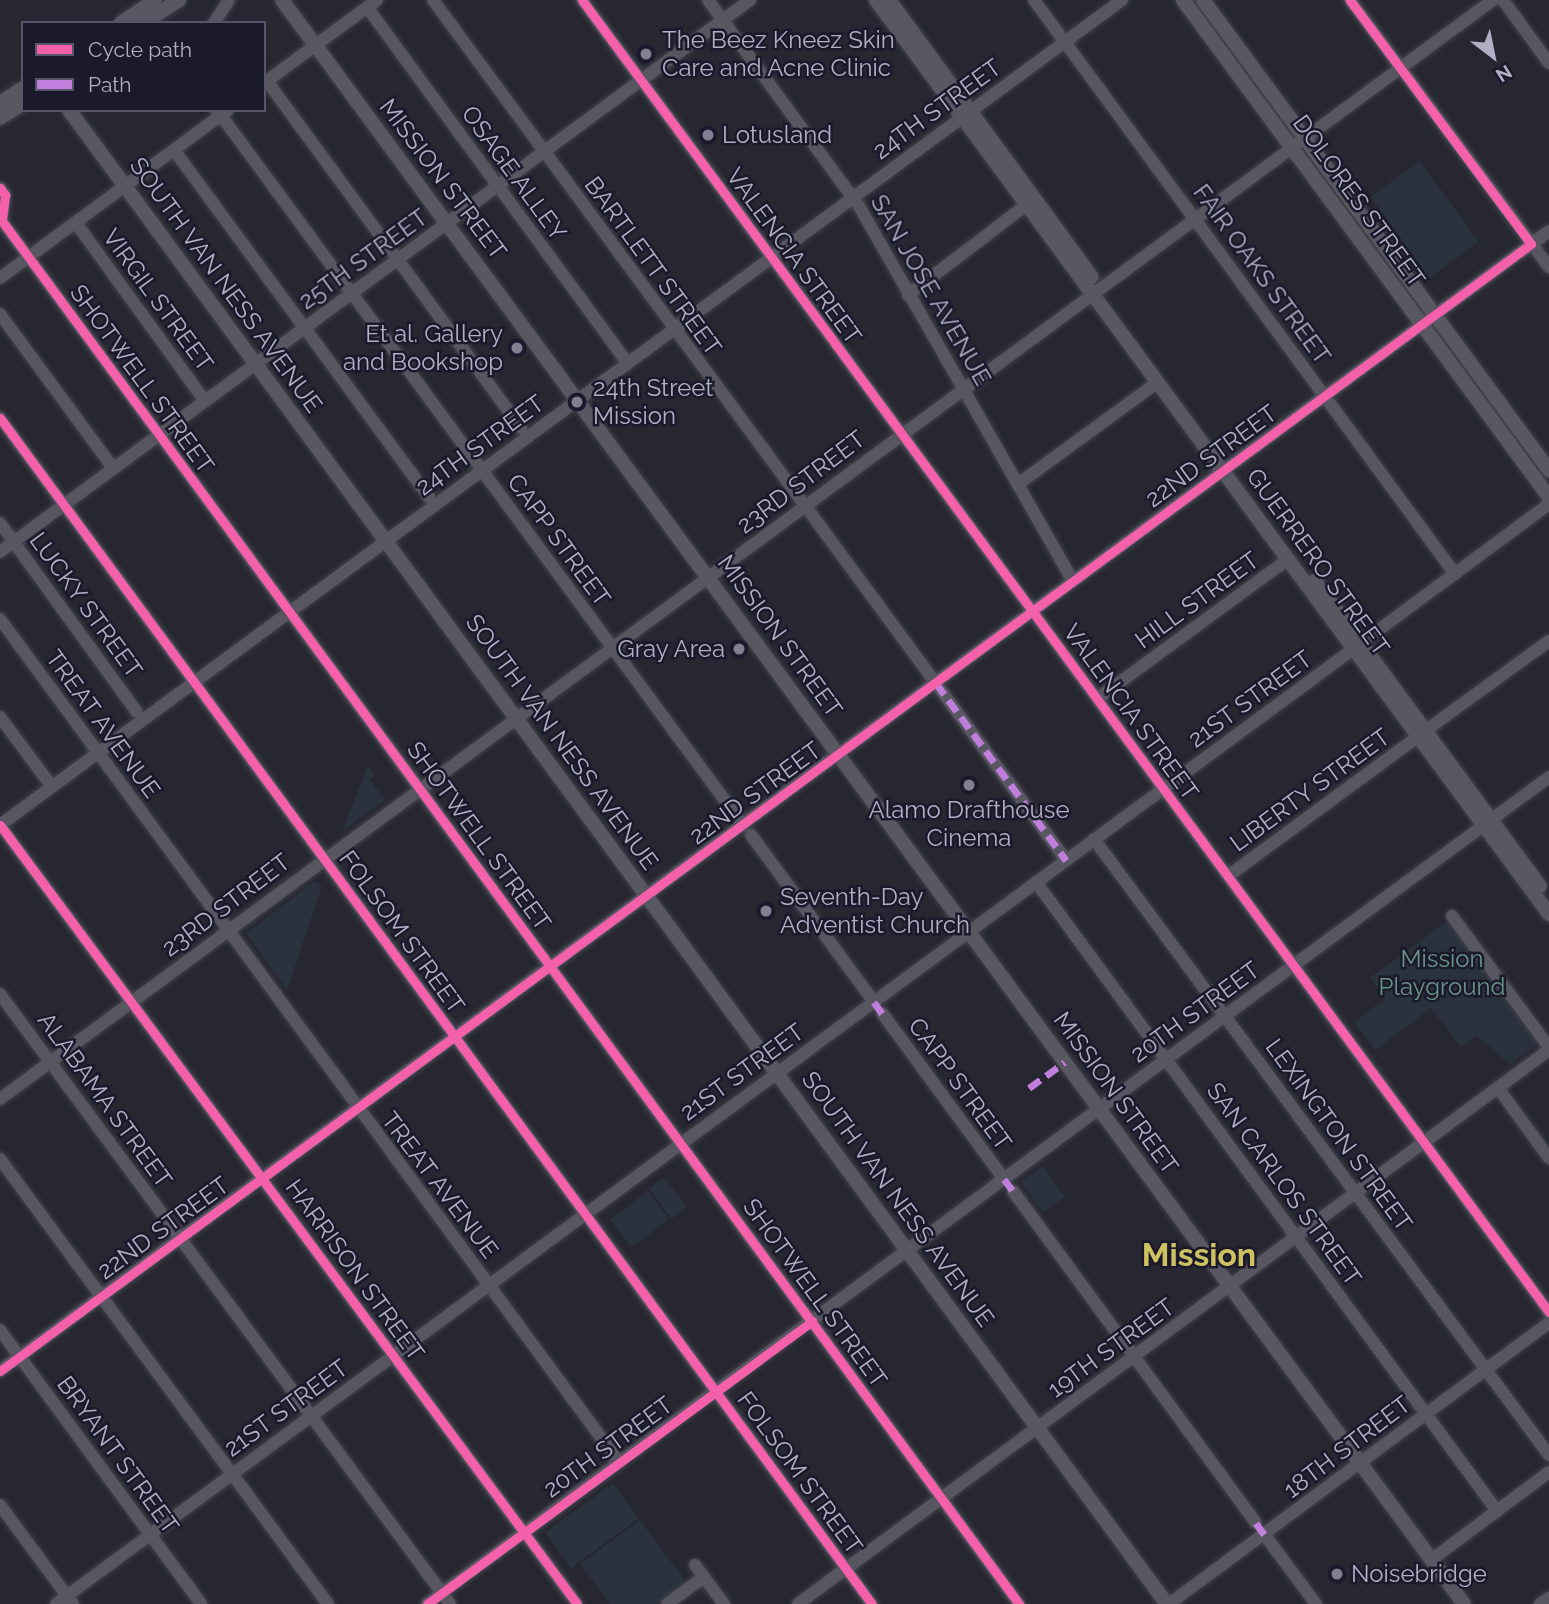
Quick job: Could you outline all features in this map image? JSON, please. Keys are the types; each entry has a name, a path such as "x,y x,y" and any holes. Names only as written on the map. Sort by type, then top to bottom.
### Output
{"main road":[{"path":"124,21 155,0"},
{"path":"148,21 179,0"},
{"name":"MISSION STREET","path":"282,0 1464,1604"},
{"name":"GUERRERO STREET","path":"876,0 967,114 1421,734 1549,898"},
{"name":"GUERRERO STREET","path":"889,0 1026,205 1096,291 1158,382 1226,468 1288,559 1357,646"},
{"name":"DOLORES STREET","path":"1183,0 1549,497"},
{"name":"DOLORES STREET","path":"1203,0 1549,470"},
{"path":"0,103 21,89"},
{"path":"0,118 21,104"},
{"name":"SOUTH VAN NESS AVENUE","path":"70,112 1168,1604"},
{"path":"1488,414 1501,404"},
{"name":"GUERRERO STREET","path":"1488,822 1549,914"}],"street":[{"path":"215,21 229,0"},
{"name":"BARTLETT STREET","path":"433,0 1066,860"},
{"name":"VALENCIA STREET","path":"582,0 1549,1312"},
{"name":"SAN JOSE AVENUE","path":"708,0 853,197 1073,581"},
{"name":"25TH STREET","path":"0,552 750,0"},
{"name":"FAIR OAKS STREET","path":"1034,0 1455,574"},
{"name":"24TH STREET","path":"0,825 1122,0"},
{"path":"1350,0 1549,267"},
{"name":"23RD STREET","path":"0,1099 1493,0"},
{"path":"1503,0 1549,63"},
{"path":"372,4 266,82 522,428"},
{"name":"OSAGE ALLEY","path":"372,4 497,187 628,363"},
{"path":"0,278 222,112"},
{"name":"CAPP STREET","path":"222,112 874,1002"},
{"path":"174,150 429,497"},
{"name":"SHOTWELL STREET","path":"0,188 5,195 0,218 1019,1604"},
{"path":"908,295 1026,205"},
{"name":"VIRGIL STREET","path":"76,223 205,401"},
{"name":"22ND STREET","path":"0,1371 647,896 747,830 839,754 1549,231"},
{"path":"0,314 114,469"},
{"path":"1018,484 1158,382"},
{"name":"FOLSOM STREET","path":"0,418 872,1604"},
{"name":"21ST STREET","path":"55,1604 70,1600 150,1534 1549,504"},
{"name":"LUCKY STREET","path":"0,523 137,712"},
{"name":"HILL STREET","path":"1097,699 1288,559"},
{"name":"TREAT AVENUE","path":"0,619 619,1462"},
{"name":"LIBERTY STREET","path":"1228,877 1549,641"},
{"path":"0,717 47,780"},
{"name":"20TH STREET","path":"427,1604 1549,777"},
{"name":"HARRISON STREET","path":"0,825 577,1604"},
{"name":"LEXINGTON STREET","path":"1094,839 1549,1455"},
{"name":"SAN CARLOS STREET","path":"1036,882 1497,1511"},
{"path":"1452,916 1549,1049"},
{"name":"ALABAMA STREET","path":"0,993 450,1604"},
{"name":"CAPP STREET","path":"882,1013 1004,1179"},
{"name":"19TH STREET","path":"798,1604 1549,1049"},
{"path":"1498,1088 1549,1158"},
{"path":"0,1159 328,1604"},
{"path":"1013,1191 1256,1523"},
{"name":"18TH STREET","path":"1168,1604 1549,1323"},
{"name":"BRYANT STREET","path":"0,1330 201,1604"},
{"path":"1432,1560 1549,1472"},
{"path":"0,1505 70,1600"},
{"path":"1265,1534 1316,1604"},
{"path":"695,1565 724,1604"},
{"path":"667,1604 704,1577"},
{"path":"1540,1604 1549,1598"}],"green space":[{"path":"1420,161 1479,242 1429,278 1371,197"},
{"path":"368,765 375,776 370,780 385,800 342,832"},
{"path":"315,881 322,886 287,990 246,933"},
{"name":"Mission Playground","path":"1449,920 1541,1042 1510,1064 1477,1036 1461,1047 1431,1008 1375,1050 1354,1022 1385,999 1370,978"},
{"path":"1043,1166 1065,1197 1043,1213 1021,1181"},
{"path":"664,1177 687,1207 672,1219 649,1188"},
{"path":"648,1191 669,1219 632,1247 610,1219"},
{"path":"613,1483 639,1519 571,1568 545,1532"},
{"path":"640,1520 686,1582 657,1604 610,1604 580,1564"}],"tram line":[{"path":"1500,0 1549,66"}],"marked path":[{"path":"936,683 1066,860"},
{"path":"874,1002 882,1013"},
{"path":"1029,1088 1065,1062"},
{"path":"1004,1179 1013,1191"},
{"path":"1256,1523 1264,1534"}],"cycle path":[{"path":"582,0 1549,1312"},
{"path":"0,1371 1531,244 1350,0"},
{"path":"0,188 5,195 2,221 1019,1604"},
{"path":"0,418 872,1604"},
{"path":"0,825 577,1604"},
{"path":"427,1604 812,1321"}],"place":[{"name":"The Beez Kneez Skin Care and Acne Clinic","path":"646,54"},
{"name":"Lotusland","path":"708,135"},
{"name":"Et al. Gallery and Bookshop","path":"517,348"},
{"name":"24th Street Mission","path":"577,402"},
{"name":"Gray Area","path":"739,649"},
{"name":"Alamo Drafthouse Cinema","path":"969,785"},
{"name":"Seventh-Day Adventist Church","path":"766,911"},
{"name":"Noisebridge","path":"1337,1574"}],"district":[{"name":"Mission","path":"1199,1255"}]}
